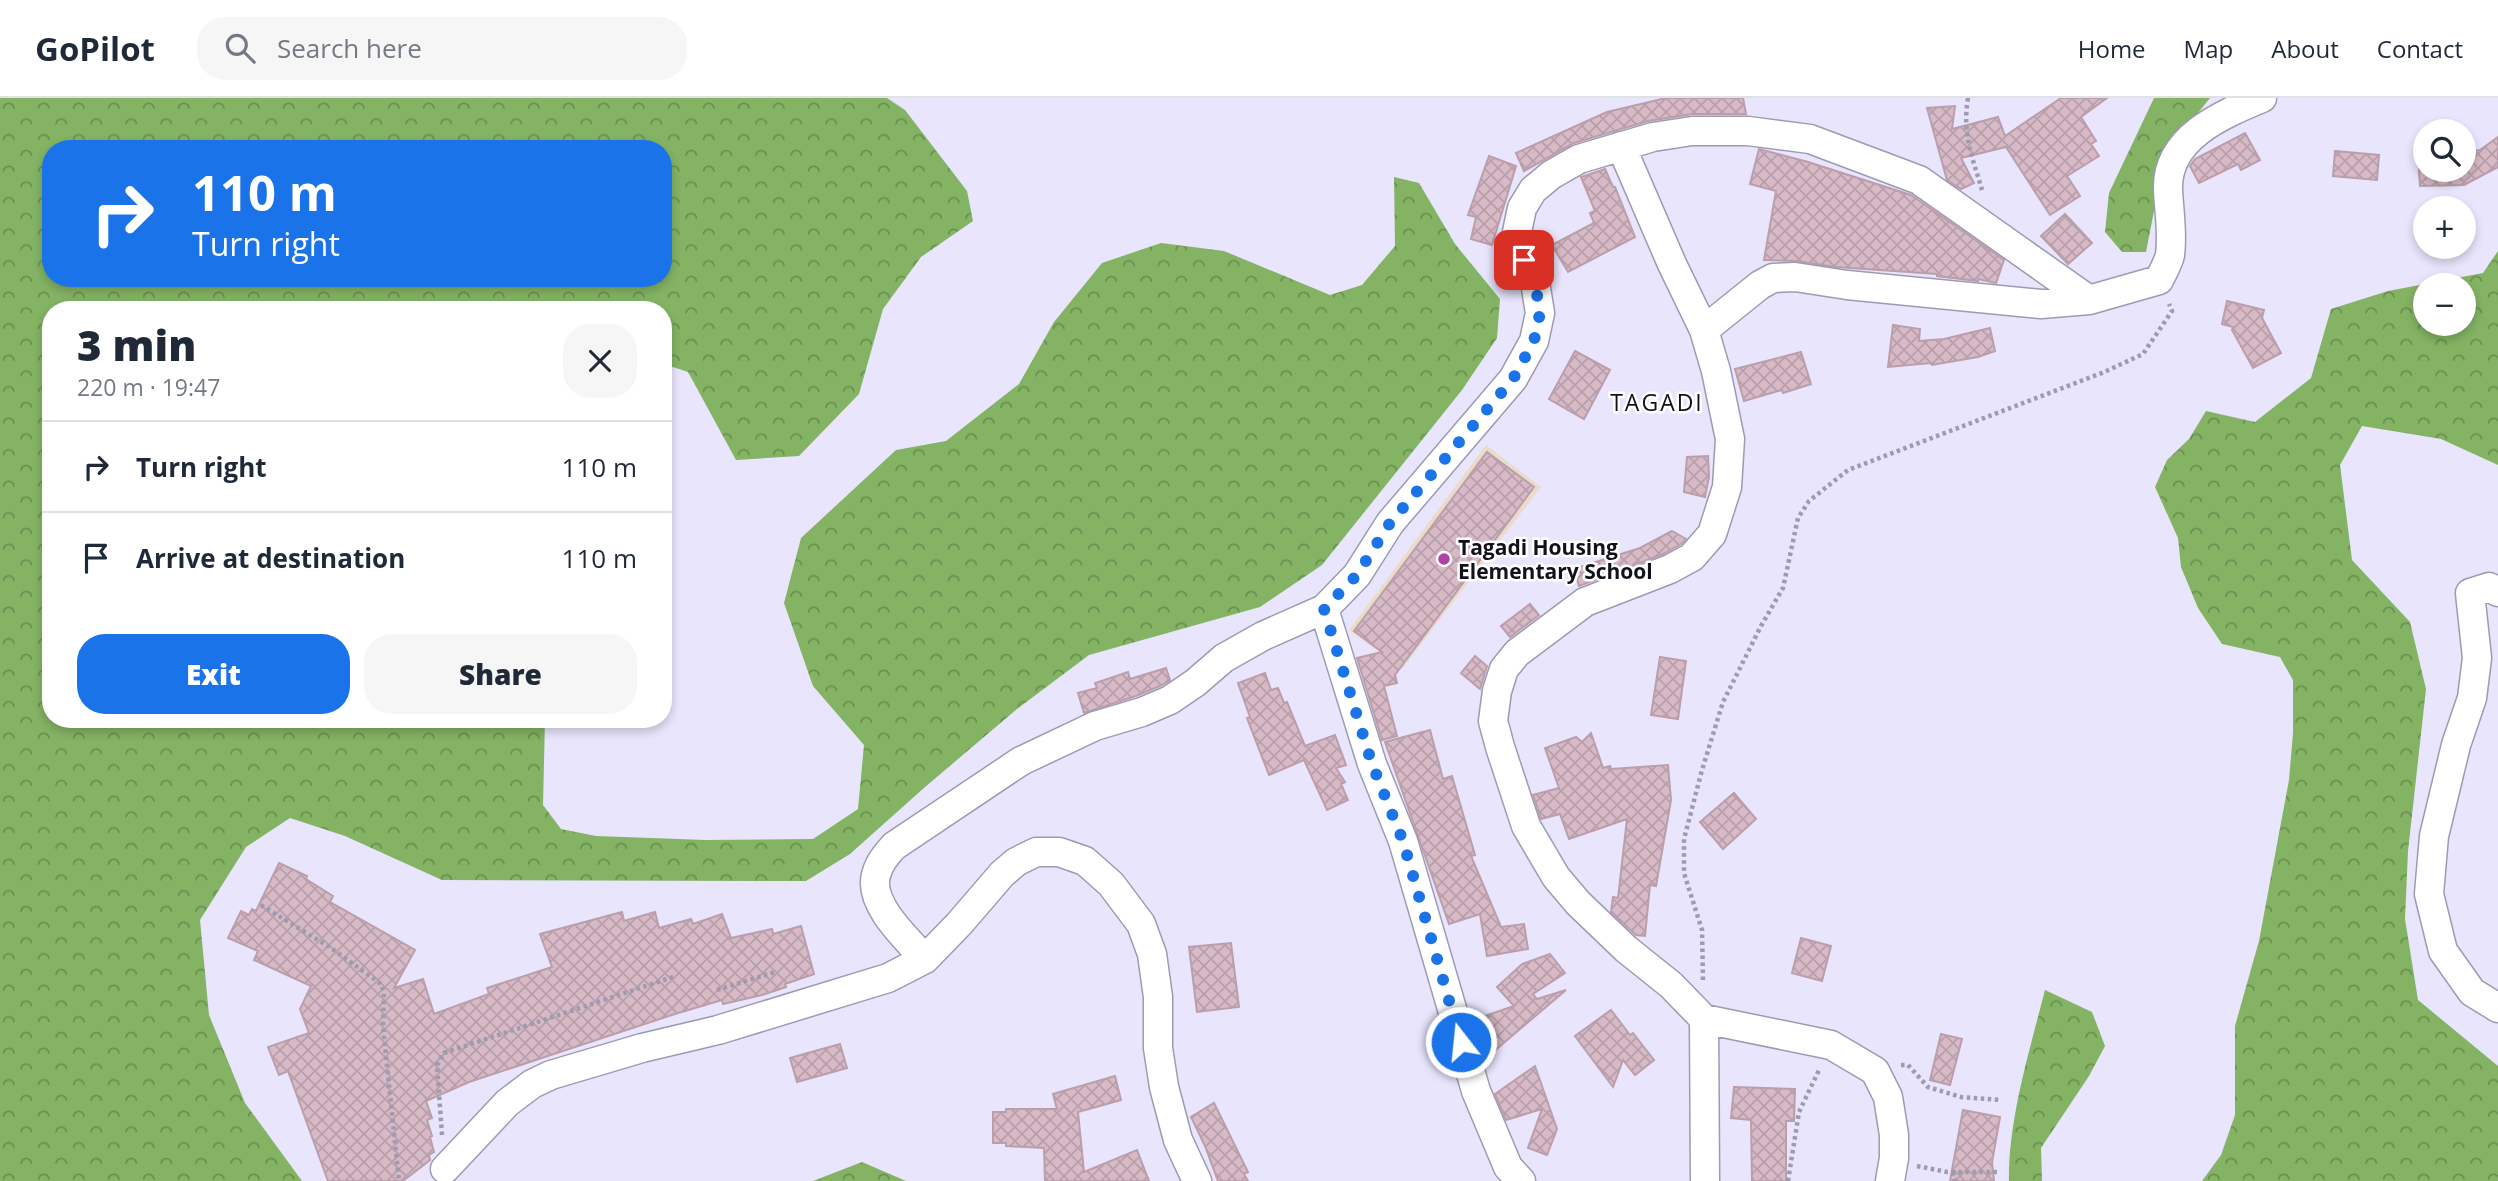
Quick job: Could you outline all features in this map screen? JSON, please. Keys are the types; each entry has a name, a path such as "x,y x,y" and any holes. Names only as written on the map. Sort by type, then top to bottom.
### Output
{"street":[{"path":"1704,330 1760,285 1773,278 1795,276 1847,285 2041,304 2089,300 2159,280 2170,257 2169,171 2180,150 2198,130 2227,112 2262,98"},
{"path":"925,959 904,936 880,904 876,894 875,876 879,865 894,846 1021,761 1095,726 1142,712 1170,700 1224,658 1263,636 1324,609 1357,575 1390,523 1513,379 1534,341 1540,313 1535,282 1524,260 1517,232 1522,208 1534,190 1551,175 1578,159 1653,137 1692,131 1748,131 1811,139 1919,180 2089,300"},
{"path":"1621,146 1704,330 1716,370 1730,439 1727,487 1712,534 1692,557 1670,569 1586,602 1517,653 1504,669 1497,691 1493,721 1526,825 1556,877 1578,903 1626,949 1671,985 1704,1019 1831,1045 1875,1071 1888,1097 1894,1135 1892,1170"},
{"path":"2498,592 2488,587 2470,593 2477,658 2473,685 2434,836 2429,894 2443,951 2472,992 2498,1008"},
{"path":"1324,609 1372,764 1403,841 1476,1091 1508,1167 1521,1181"},
{"path":"444,1169 507,1103 532,1084 551,1075 642,1048 718,1030 888,978 925,959 1016,862 1036,852 1059,852 1085,861 1111,884 1141,924 1152,954 1158,997 1158,1048 1164,1087 1178,1140 1197,1181"},
{"path":"1704,1019 1705,1181"}],"path":[{"path":"1968,98 1964,120 1968,142 1994,231"},
{"path":"1704,1019 1702,930 1684,873 1684,839 1723,702 1783,588 1798,519 1809,501 1848,470 2102,373 2143,354 2172,311 2159,280"},
{"path":"261,905 331,948 381,984 384,992 383,1027 399,1181"},
{"path":"716,990 775,972"},
{"path":"444,1169 438,1065 444,1053 676,976"},
{"path":"1788,1181 1799,1112 1831,1045"},
{"path":"1875,1071 1888,1065 1908,1065 1928,1087 1961,1097 2001,1100"},
{"path":"1892,1170 1999,1172"},
{"path":"1953,1172 1955,1181"}],"shaded area":[{"name":"Tagadi Housing Elementary School","path":"1486,445 1541,487 1402,669 1349,630"}],"green space":[{"path":"0,98 887,98 905,110 967,191 973,221 921,257 883,309 859,394 799,456 736,460 688,372 672,368 672,301 42,301 42,728 545,728 543,805 561,829 596,836 705,840 813,839 858,809 864,745 813,686 784,603 801,538 896,450 946,441 1019,384 1054,322 1102,263 1161,243 1224,251 1330,295 1362,285 1395,246 1394,177 1419,183 1455,244 1500,299 1497,338 1462,390 1322,565 1260,607 1089,655 1017,709 850,854 806,881 442,880 345,836 290,818 246,847 200,920 209,1015 245,1103 302,1181 0,1181"},
{"path":"2154,98 2210,98 2165,154 2146,252 2122,252 2105,232 2109,193"},
{"path":"2498,251 2498,465 2441,439 2362,426 2340,465 2352,560 2410,622 2426,689 2408,851 2405,919 2418,1000 2498,1066 2498,1181 2202,1181 2221,1155 2235,1115 2235,1026 2259,941 2289,780 2293,733 2293,680 2280,657 2222,644 2198,608 2181,567 2178,538 2155,487 2167,460 2189,439 2206,411 2255,422 2311,378 2331,309 2388,291 2413,286 2413,336 2476,336 2476,274 2483,273"},
{"path":"2045,990 2092,1012 2105,1046 2089,1076 2041,1148 2042,1181 2009,1181 2016,1109"},
{"path":"862,1162 906,1181 813,1181"}],"building":[{"path":"1666,98 1743,98 1746,114 1692,114 1648,121 1574,143 1524,171 1516,153 1607,112"},
{"path":"2061,98 2107,98 2081,117 2096,141 2091,144 2099,156 2067,176 2080,196 2050,215 2006,147 1961,158 1974,183 1961,189 1947,180 1927,108 1955,106 1952,129 1998,117 2005,136"},
{"path":"2245,133 2260,160 2241,170 2238,164 2199,183 2190,166 2195,159"},
{"path":"2498,137 2498,167 2476,179 2476,150"},
{"path":"1759,149 1911,195 2004,260 1996,283 1937,274 1764,260 1776,191 1750,184"},
{"path":"2335,151 2379,155 2377,180 2333,176"},
{"path":"1489,156 1516,166 1492,245 1471,239 1476,217 1468,215"},
{"path":"1605,169 1635,237 1568,272 1552,245 1594,223 1590,213 1595,211 1581,177"},
{"path":"2420,182 2470,182 2464,185 2420,186"},
{"path":"2065,214 2092,243 2068,264 2041,236"},
{"path":"2227,301 2264,310 2262,318 2281,353 2253,368 2232,330 2233,327 2222,324"},
{"path":"1893,325 1920,329 1919,341 1944,339 1990,328 1995,351 1978,357 1932,365 1888,367"},
{"path":"1575,351 1610,370 1584,419 1549,399"},
{"path":"1801,352 1811,384 1744,401 1735,369"},
{"name":"Tagadi Housing Elementary School","path":"1487,452 1534,487 1395,675 1397,683 1384,686 1397,736 1382,740 1357,658 1382,652 1354,631"},
{"path":"1708,456 1709,477 1705,497 1684,492 1687,457"},
{"path":"1672,531 1686,539 1663,554 1579,586 1574,569 1640,548"},
{"path":"1530,604 1539,615 1510,637 1501,626"},
{"path":"1475,656 1487,666 1480,689 1461,673"},
{"path":"1660,657 1686,661 1678,719 1651,715"},
{"path":"1166,668 1170,680 1162,685 1084,713 1078,693 1097,688 1095,683 1128,672 1130,679"},
{"path":"1265,673 1271,690 1278,688 1284,703 1287,702 1305,746 1335,735 1346,765 1336,768 1345,782 1341,784 1348,800 1327,810 1304,760 1269,775 1247,718 1250,717 1238,683"},
{"path":"1430,730 1443,779 1452,776 1475,855 1471,856 1501,927 1524,924 1528,949 1487,956 1480,914 1449,924 1385,742"},
{"path":"1591,733 1603,768 1668,765 1671,800 1656,886 1650,885 1645,936 1636,935 1611,912 1613,897 1618,898 1627,819 1569,839 1560,814 1541,819 1533,795 1559,788 1545,748 1576,737 1582,742"},
{"path":"1734,793 1756,819 1723,849 1700,822"},
{"path":"279,863 307,876 306,879 333,896 330,902 415,950 394,988 423,979 434,1014 489,994 487,988 552,967 540,934 622,912 624,921 655,912 659,928 691,919 693,924 722,914 731,938 772,929 773,934 801,926 814,974 762,995 723,1004 722,1000 469,1082 426,1101 432,1118 427,1120 434,1152 429,1155 430,1160 403,1181 328,1181 288,1071 279,1075 268,1047 309,1033 300,1009 311,986 254,960 258,951 228,938 241,911 249,915 252,909 256,911"},
{"path":"1801,938 1831,946 1822,981 1792,973"},
{"path":"1231,943 1239,1007 1197,1012 1189,947"},
{"path":"1550,954 1565,973 1533,994 1537,999 1566,990 1486,1058 1473,1020 1514,1006 1497,987 1522,964"},
{"path":"1611,1010 1654,1060 1635,1075 1623,1060 1613,1087 1575,1036"},
{"path":"1941,1034 1962,1039 1950,1085 1930,1080"},
{"path":"840,1044 847,1068 797,1082 790,1058"},
{"path":"1535,1066 1557,1129 1547,1155 1528,1148 1542,1109 1506,1120 1495,1094"},
{"path":"1115,1076 1121,1100 1078,1112 1084,1172 1137,1150 1149,1181 1045,1181 1044,1148 993,1143 993,1112 1006,1112 1006,1109 1057,1109 1053,1094"},
{"path":"1734,1087 1795,1089 1794,1121 1786,1121 1786,1181 1752,1181 1751,1120 1731,1118"},
{"path":"1214,1103 1248,1172 1244,1174 1248,1181 1218,1181 1191,1117"},
{"path":"1963,1110 2000,1117 1992,1162 1994,1181 1950,1181"}],"place":[{"name":"Tagadi Housing Elementary School","path":"1444,559"}],"district":[{"name":"TAGADI","path":"1657,402"}],"route":[{"path":"1461,1042 1403,841 1372,764 1324,609 1357,575 1390,523 1513,379 1534,341 1540,313 1535,282 1524,260"}]}
